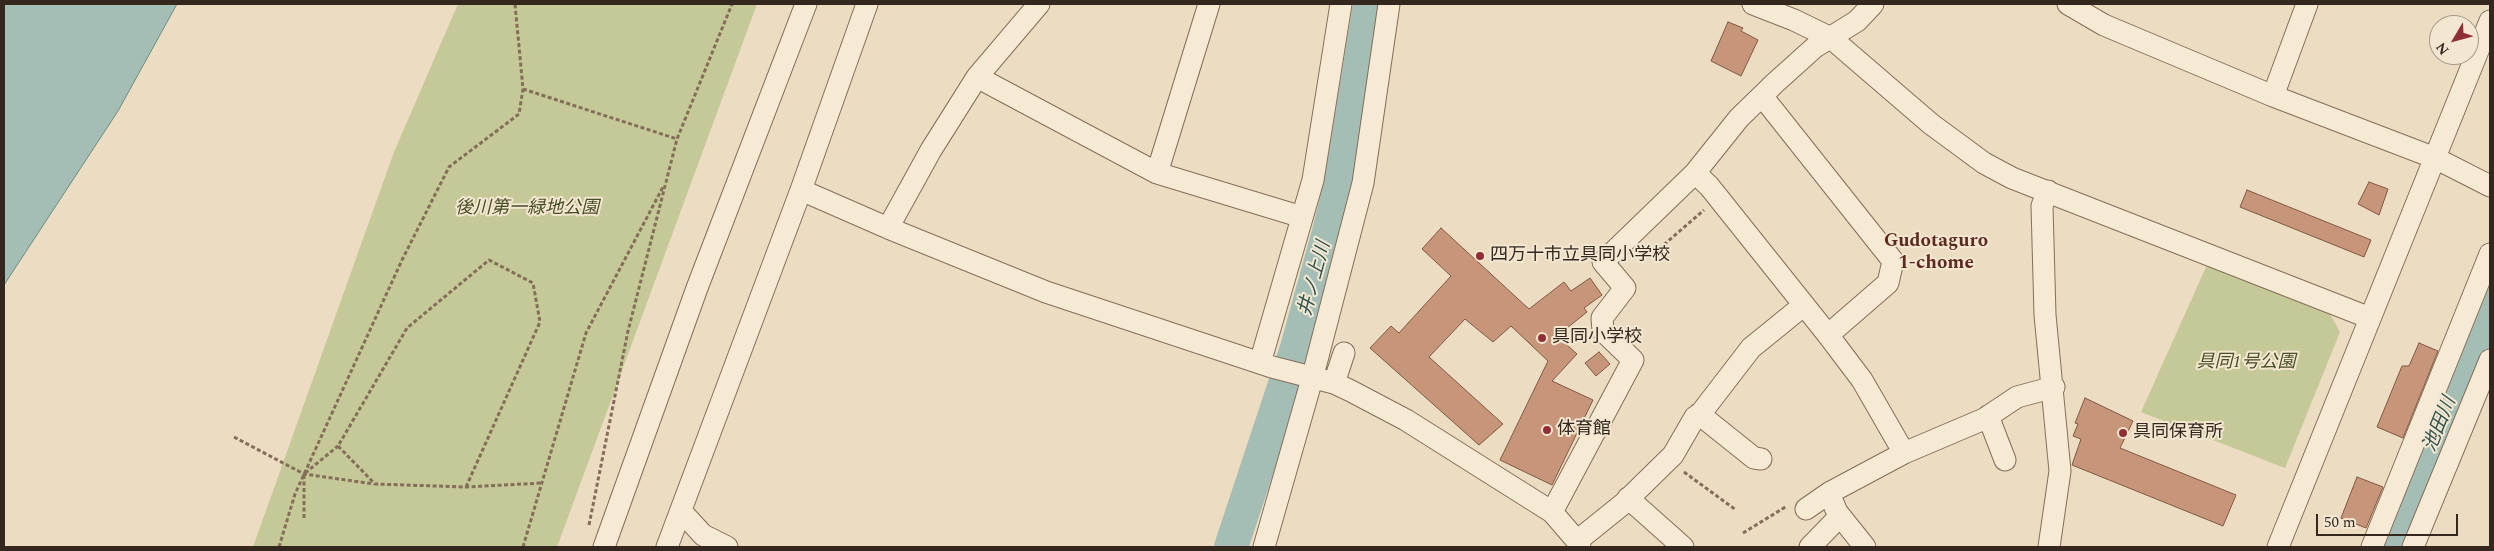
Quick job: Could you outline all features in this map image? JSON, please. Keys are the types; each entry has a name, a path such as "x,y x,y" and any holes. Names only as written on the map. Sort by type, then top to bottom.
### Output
{"street":[{"path":"604,547 698,288 806,4"},
{"path":"667,547 801,190 867,4"},
{"path":"888,228 931,150 977,77 1038,4"},
{"path":"1157,173 1209,4"},
{"path":"1266,365 1281,296 1313,180 1340,4"},
{"path":"1264,547 1363,183 1389,4"},
{"path":"1753,4 1794,20 1832,38 1931,124 1984,163 2012,178 2370,318"},
{"path":"1552,512 1633,360 1603,331 1602,318 1625,288 1603,262 1695,173 1739,118 1762,96 1815,47 1857,21 1873,4"},
{"path":"2068,4 2104,25 2273,96 2435,158 2490,186"},
{"path":"2273,96 2307,4"},
{"path":"2278,547 2490,21"},
{"path":"977,77 1157,173 1302,218"},
{"path":"1762,96 1893,260 1888,283 1828,335"},
{"path":"1695,173 1718,198 1828,335 1867,372 1904,454"},
{"path":"801,190 888,228 1046,292 1266,365 1334,384 1406,420 1552,512 1579,544 1670,458 1698,414 1751,348 1804,305"},
{"path":"2048,191 2042,206 2049,365 2054,386 2060,471 2049,547"},
{"path":"2372,547 2490,254"},
{"path":"1334,384 1344,352"},
{"path":"2413,547 2490,360"},
{"path":"1806,509 1829,493 1904,454 1988,416 2017,397 2054,386"},
{"path":"1698,414 1754,458 1761,459"},
{"path":"1988,416 2005,460"},
{"path":"1829,493 1840,516 1865,547"},
{"path":"1628,498 1683,547"},
{"path":"681,511 703,535 727,547"},
{"path":"1810,547 1840,516"}],"path":[{"path":"280,547 295,494 402,260 449,167 518,114 523,90 515,4"},
{"path":"588,528 628,331 676,139 732,4"},
{"path":"523,90 676,139"},
{"path":"523,547 586,334 665,182"},
{"path":"1659,249 1718,198"},
{"path":"304,474 338,446 407,328 489,260 533,283 540,322 466,487"},
{"path":"234,437 304,474 375,484 466,487 542,483"},
{"path":"338,446 375,484"},
{"path":"1670,458 1677,468 1736,510"},
{"path":"304,474 304,518"}],"green space":[{"name":"後川第一緑地公園","path":"458,4 757,4 557,547 253,547 394,152"},
{"name":"具同1号公園","path":"2207,265 2328,310 2340,332 2285,468 2141,412"}],"water":[{"path":"4,4 177,4 118,111 4,285"}],"building":[{"path":"1728,22 1743,28 1741,31 1758,40 1741,76 1711,61"},
{"path":"2369,182 2388,189 2379,215 2358,204"},
{"path":"2247,190 2371,240 2364,257 2240,207"},
{"path":"1441,228 1529,309 1564,282 1571,291 1590,278 1602,295 1584,308 1587,312 1557,336 1577,354 1552,381 1593,400 1552,485 1500,460 1548,361 1511,326 1493,342 1465,319 1429,357 1503,424 1479,445 1370,348 1391,326 1399,333 1451,276 1422,249"},
{"path":"2419,343 2438,351 2403,438 2377,427 2402,366 2409,366"},
{"path":"1599,352 1610,364 1596,376 1585,363"},
{"path":"2085,398 2133,421 2120,448 2236,495 2223,526 2072,465 2081,439 2073,436 2078,424 2075,423"},
{"path":"2357,477 2383,487 2366,528 2341,518"}],"waterway":[{"name":"井ノ上川","path":"1231,547 1297,348 1329,232 1341,182 1370,4"},
{"name":"池田川","path":"2391,547 2490,303"}],"place":[{"name":"四万十市立具同小学校","path":"1480,256"},
{"name":"具同小学校","path":"1542,338"},
{"name":"体育館","path":"1547,430"},
{"name":"具同保育所","path":"2123,433"}],"district":[{"name":"Gudotaguro 1-chome","path":"1936,253"}]}
